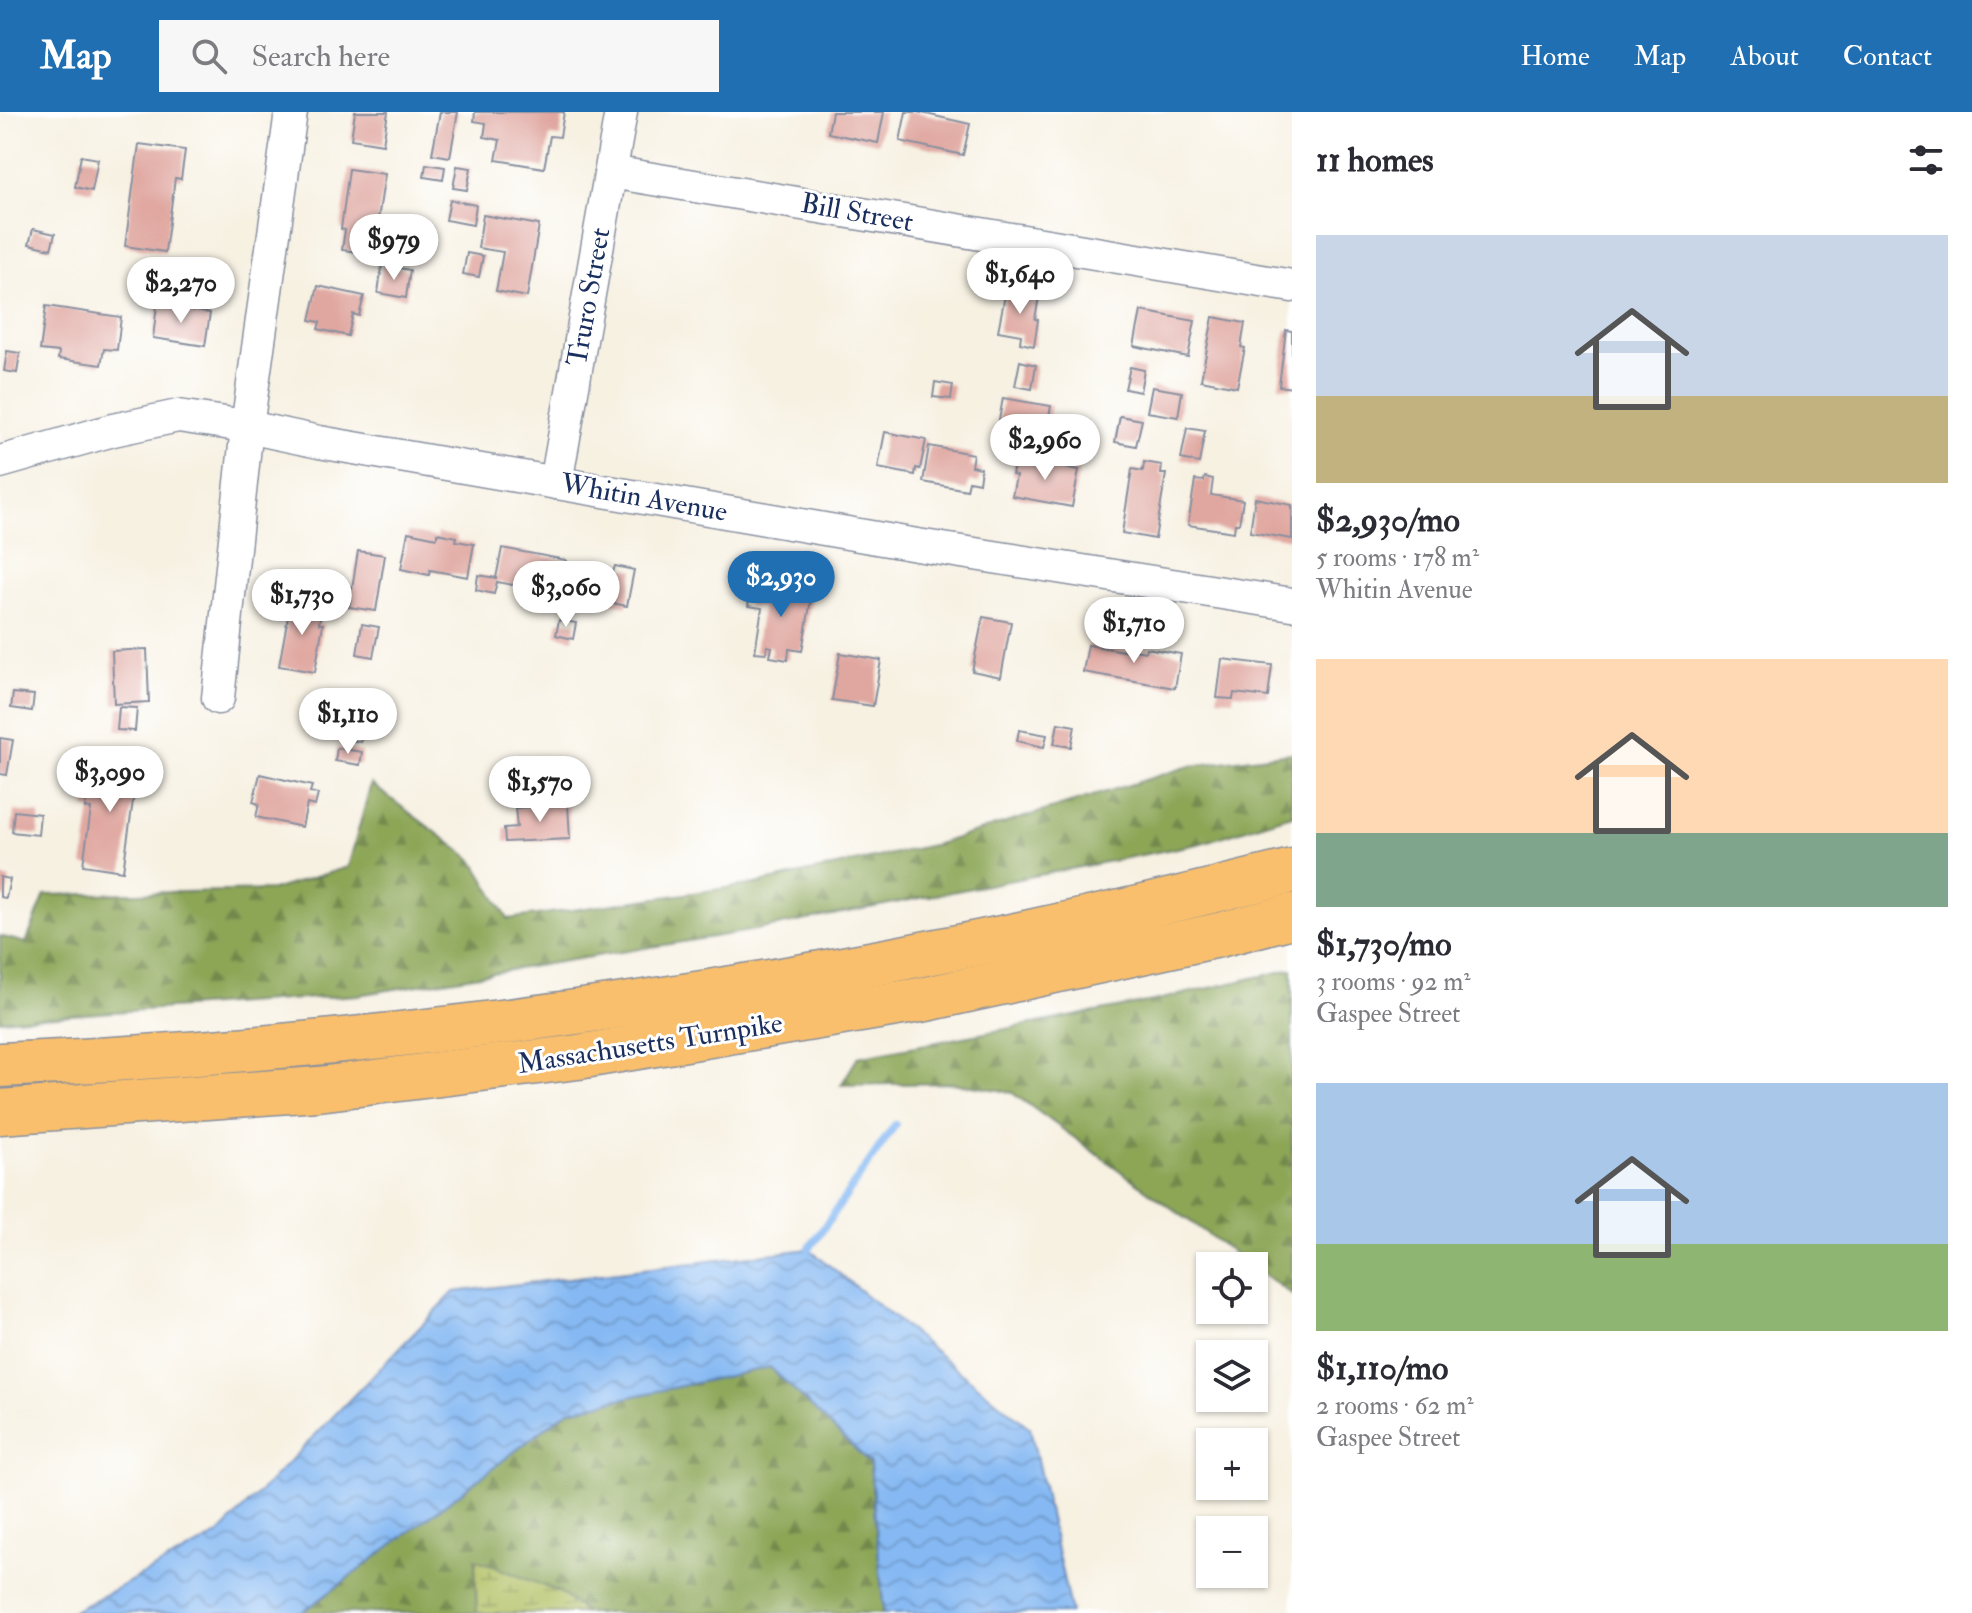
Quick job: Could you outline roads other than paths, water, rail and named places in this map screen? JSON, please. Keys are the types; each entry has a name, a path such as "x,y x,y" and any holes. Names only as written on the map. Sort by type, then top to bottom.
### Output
{"highway":[{"name":"Massachusetts Turnpike","path":"0,1065 165,1055 371,1037 634,1002 872,963 1022,934 1292,871"},
{"name":"Massachusetts Turnpike","path":"0,1112 318,1089 578,1057 926,999 1292,916"}],"street":[{"path":"218,698 247,427 291,112"},
{"name":"Truro Street","path":"556,483 621,112"},
{"name":"Bill Street","path":"611,172 1292,286"},
{"name":"Whitin Avenue","path":"0,462 113,430 178,416 917,545 1292,604"}],"water":[{"path":"809,1249 1030,1428 1071,1613 884,1613 870,1463 770,1367 569,1410 301,1613 70,1613 218,1535 454,1292"}],"waterway":[{"path":"809,1249 895,1125"}]}
